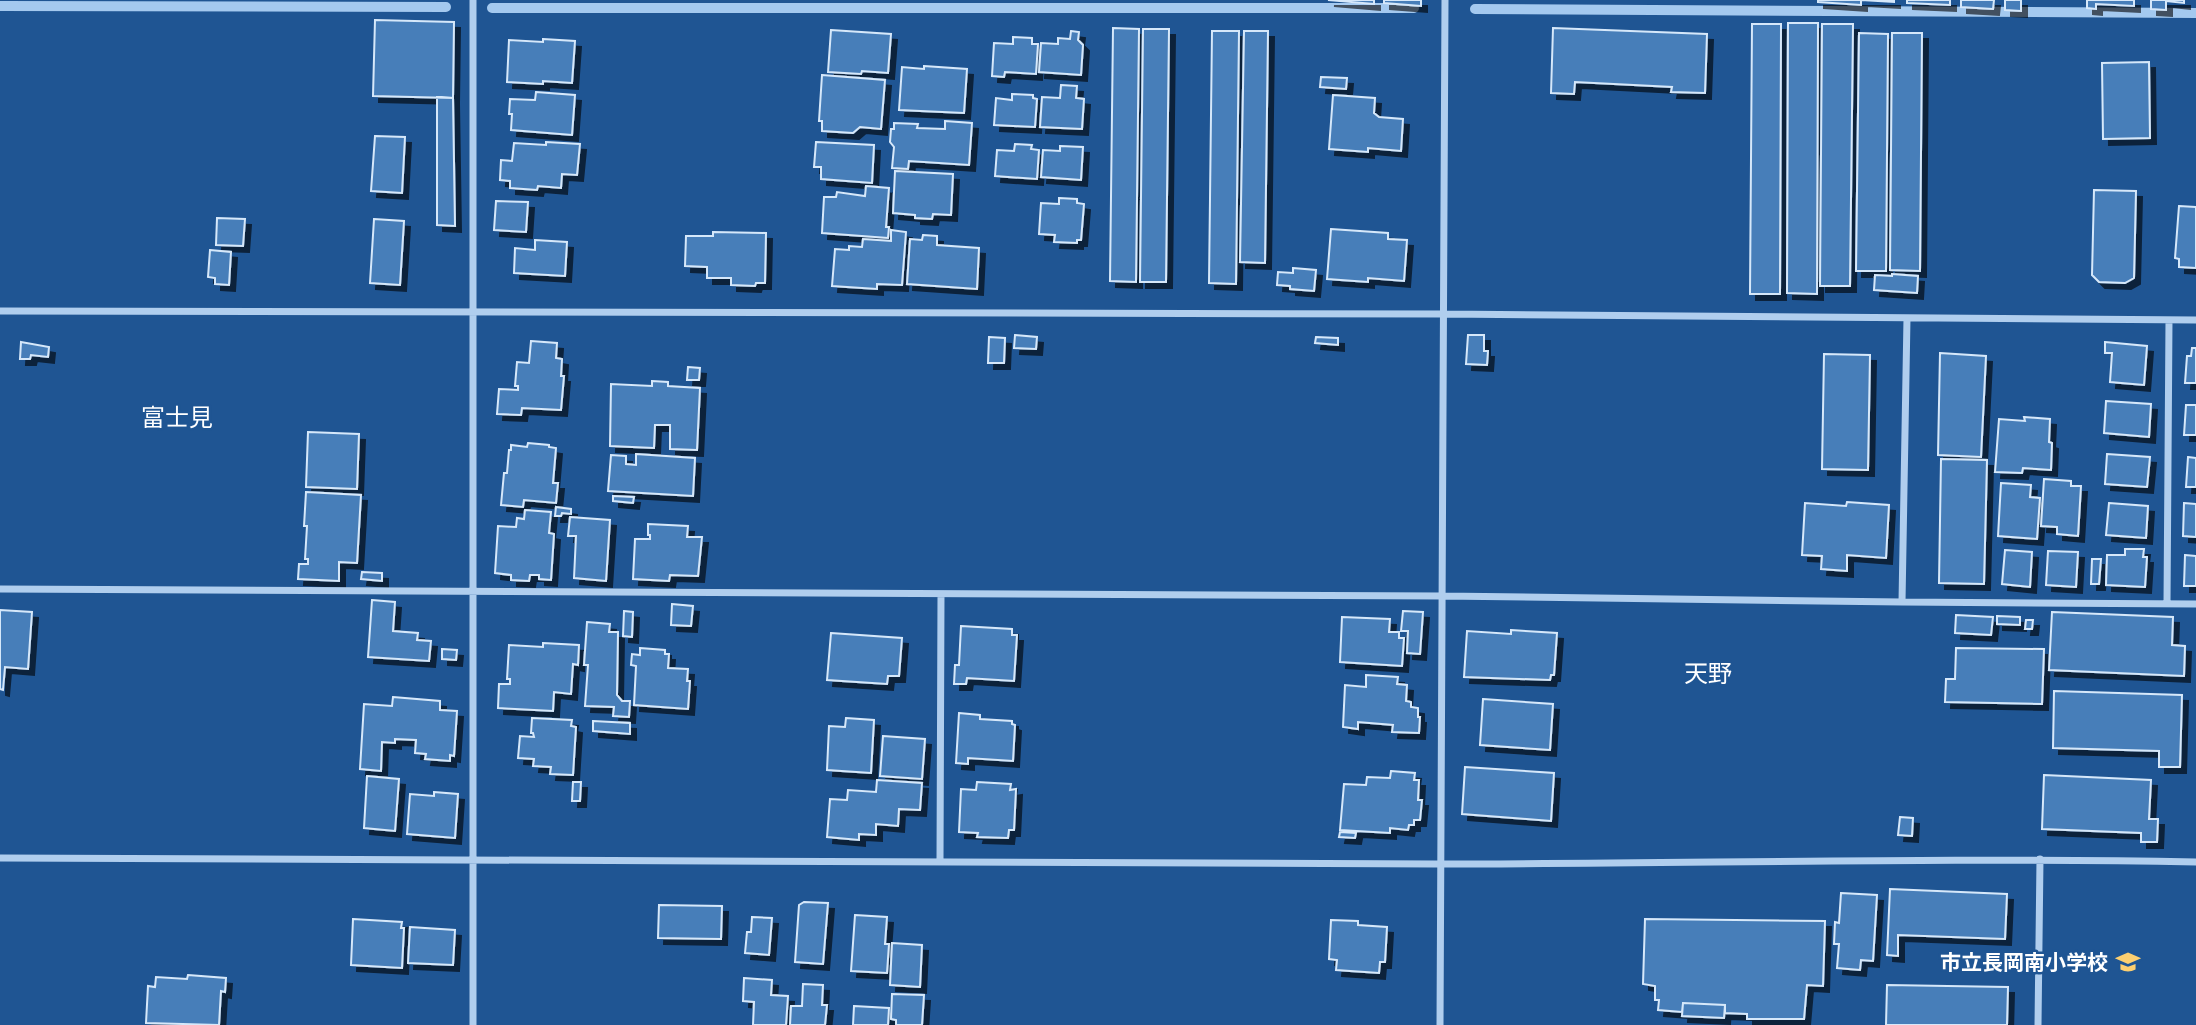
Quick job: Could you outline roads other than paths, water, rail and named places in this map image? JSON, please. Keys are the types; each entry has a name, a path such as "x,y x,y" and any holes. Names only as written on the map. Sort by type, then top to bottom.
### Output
{"street":[{"path":"473,0 473,1025"},
{"path":"1440,1025 1445,0"},
{"path":"0,311 1445,314 2196,320"},
{"path":"1902,602 1907,318"},
{"path":"2167,604 2169,320"},
{"path":"0,589 1443,596 2196,604"},
{"path":"940,861 941,594"},
{"path":"0,858 1441,864 2040,859 2196,862"},
{"path":"2038,1025 2040,859"}],"waterway":[{"path":"0,6 446,7"},
{"path":"492,8 1414,8"},
{"path":"1475,9 2196,13"}],"place":[{"name":"市立長岡南小学校","path":"2128,962"}],"district":[{"name":"富士見","path":"177,417"},
{"name":"天野","path":"1708,673"}]}
